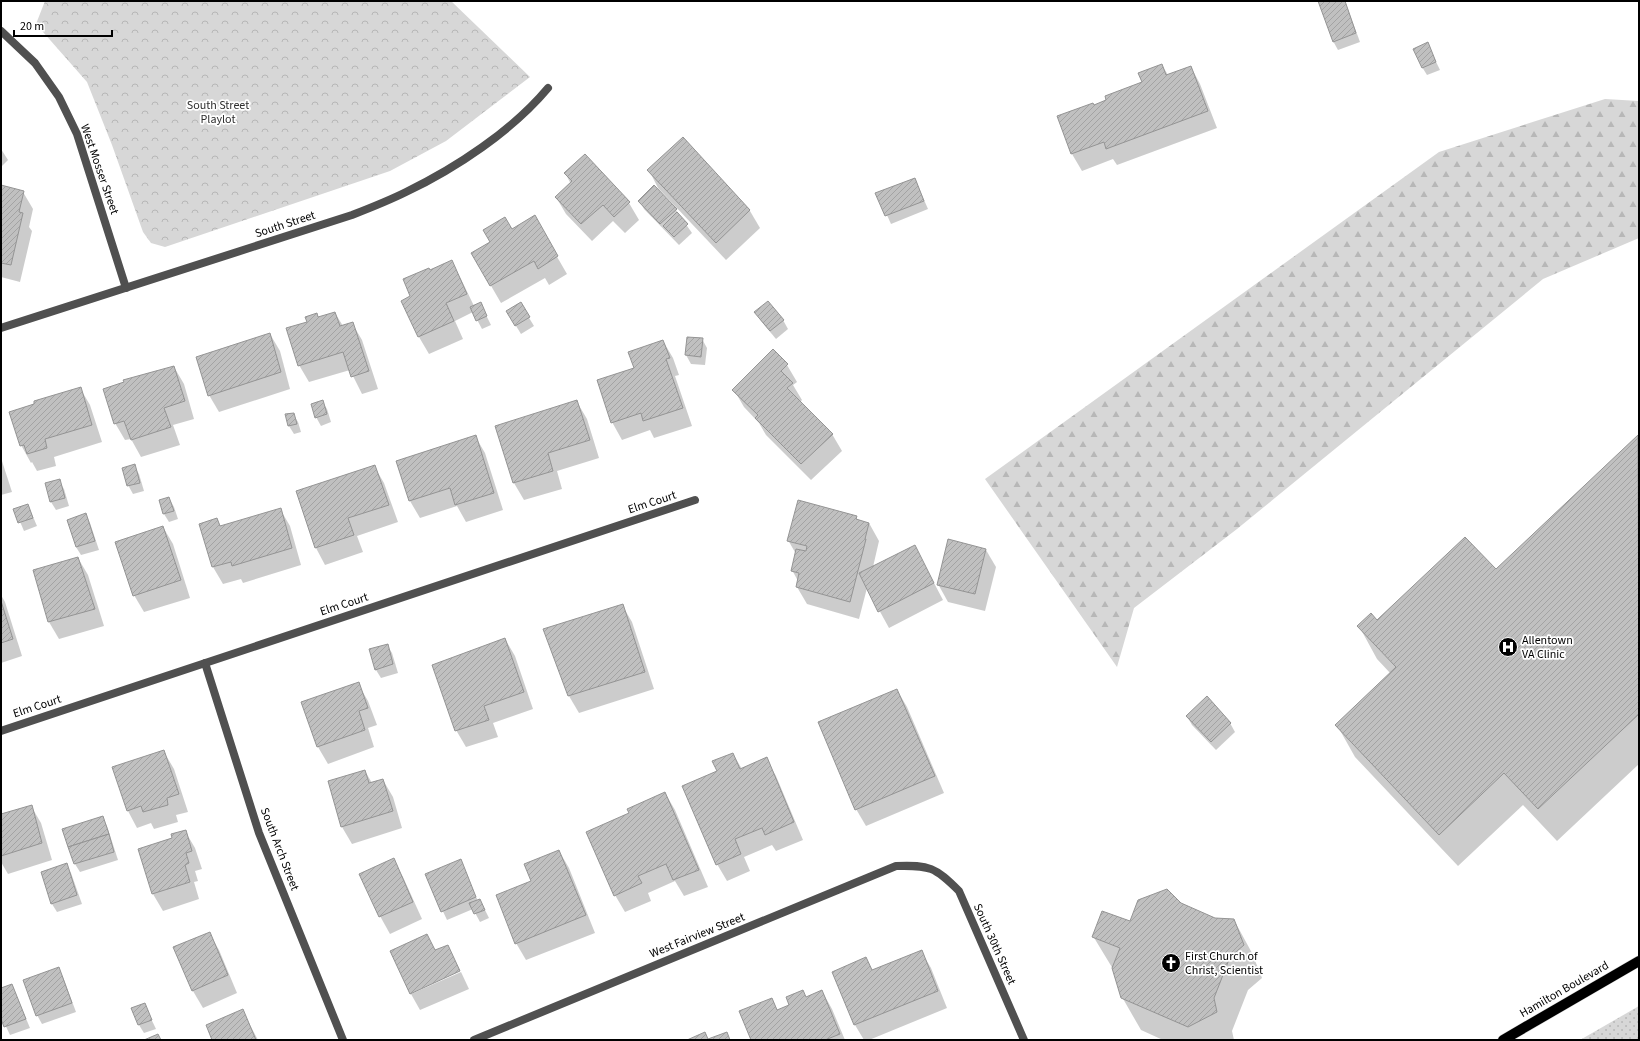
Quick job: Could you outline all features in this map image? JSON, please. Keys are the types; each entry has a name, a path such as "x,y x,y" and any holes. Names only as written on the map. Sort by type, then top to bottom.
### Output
{"main road":[{"name":"Hamilton Boulevard","path":"1503,1040 1639,961"}],"street":[{"name":"West Mosser Street","path":"1,32 35,63 59,97 77,134 126,288"},
{"name":"South Street","path":"1,328 352,215 406,192 458,163 507,129 536,102 548,88"},
{"name":"Elm Court","path":"1,730 695,500"},
{"name":"South Arch Street","path":"205,663 259,833 343,1040"},
{"name":"West Fairview Street","path":"474,1040 896,866 920,865 930,869"},
{"name":"South 30th Street","path":"930,869 943,875 959,891 1024,1040"}],"green space":[{"name":"South Street Playlot","path":"45,1 451,1 530,77 446,141 390,171 165,247 151,243 143,232 112,145 87,82 36,24"},
{"path":"1605,99 1639,101 1639,238 1543,279 1237,529 1134,608 1117,667 985,479 1439,152"},
{"path":"1639,1006 1639,1040 1580,1040"}],"building":[{"path":"1318,1 1345,1 1356,33 1333,42"},
{"path":"1428,42 1436,62 1422,68 1413,49"},
{"path":"1162,64 1166,75 1191,66 1208,111 1106,149 1104,142 1071,154 1057,116 1106,100 1105,96 1142,82 1138,73"},
{"path":"683,137 750,210 716,243 647,170"},
{"path":"585,154 630,202 614,217 603,205 581,224 555,197 572,181 564,173"},
{"path":"915,178 924,201 885,216 875,193"},
{"path":"1,185 24,191 19,212 23,213 11,265 1,263"},
{"path":"654,185 677,209 660,224 638,201"},
{"path":"677,212 688,224 674,237 663,226"},
{"path":"535,215 558,256 538,269 534,261 490,286 471,253 490,242 483,230 505,217 512,229"},
{"path":"452,260 467,294 446,303 454,321 418,337 401,301 410,296 403,279 429,268 430,270"},
{"path":"768,301 784,320 770,331 754,312"},
{"path":"481,302 487,316 476,321 470,307"},
{"path":"521,302 530,317 515,326 506,311"},
{"path":"335,312 340,326 353,322 369,371 351,377 343,352 298,366 286,328 307,322 305,317 317,313 318,317"},
{"path":"270,333 281,372 208,396 196,357"},
{"path":"687,337 703,338 701,357 685,355"},
{"path":"663,340 670,358 666,359 683,408 643,421 641,413 611,423 597,380 634,368 628,352"},
{"path":"773,349 788,364 781,371 793,383 787,388 833,434 801,464 755,418 758,415 732,390"},
{"path":"174,366 185,401 164,408 171,427 131,440 124,421 114,424 103,389 124,382 123,380"},
{"path":"81,387 92,425 45,439 47,448 27,454 24,445 20,446 9,412 34,404 34,401"},
{"path":"323,400 327,414 315,418 311,404"},
{"path":"577,400 590,440 548,453 553,471 513,483 495,426"},
{"path":"294,413 297,424 288,426 285,414"},
{"path":"476,435 494,493 455,505 450,488 409,501 396,461"},
{"name":"Allentown VA Clinic","path":"1638,435 1639,714 1538,809 1504,773 1439,835 1335,725 1396,667 1357,626 1371,613 1377,620 1465,537 1496,569"},
{"path":"135,464 140,483 127,486 122,468"},
{"path":"375,465 389,505 348,518 354,535 315,548 296,491"},
{"path":"60,479 65,498 50,502 45,483"},
{"path":"169,497 174,511 163,514 159,500"},
{"path":"798,500 857,516 856,519 869,523 850,602 796,587 799,573 791,571 796,549 806,551 807,546 787,541"},
{"path":"28,504 33,518 18,523 13,509"},
{"path":"281,508 292,548 232,566 231,562 212,567 199,524 217,518 220,526"},
{"path":"86,513 95,541 76,547 67,520"},
{"path":"163,526 181,580 133,596 115,542"},
{"path":"948,539 986,549 975,594 937,585"},
{"path":"915,545 934,583 878,612 859,573"},
{"path":"78,557 95,609 48,622 33,570"},
{"path":"1,601 13,639 1,643"},
{"path":"623,604 645,672 568,696 543,629"},
{"path":"505,638 524,692 484,706 489,720 455,731 432,665"},
{"path":"388,644 393,664 375,670 369,649"},
{"path":"359,682 368,708 359,711 365,730 317,747 301,702"},
{"path":"897,689 935,776 855,810 818,722"},
{"path":"1207,696 1231,723 1211,742 1186,716"},
{"path":"164,750 179,794 167,798 168,805 143,812 141,806 127,811 112,767"},
{"path":"733,753 740,769 767,757 794,822 765,835 762,828 735,839 741,854 716,865 682,786 717,771 712,761"},
{"path":"365,770 369,783 383,779 393,811 341,827 328,781"},
{"path":"665,792 699,870 673,880 666,864 638,876 642,883 614,896 586,832 629,813 627,809"},
{"path":"32,805 42,843 1,856 1,814"},
{"path":"103,816 109,834 68,847 62,829"},
{"path":"186,830 192,851 186,853 189,863 185,865 190,882 152,894 138,849 172,838 171,834"},
{"path":"109,834 114,852 74,864 68,847"},
{"path":"559,850 586,915 515,944 496,895 531,881 524,864"},
{"path":"394,858 413,902 379,917 359,874"},
{"path":"461,859 476,897 441,912 425,874"},
{"path":"67,863 77,895 51,904 41,872"},
{"name":"First Church of Christ, Scientist","path":"1167,889 1181,903 1215,918 1234,919 1244,945 1230,957 1214,998 1217,1012 1188,1027 1121,998 1112,968 1120,948 1092,937 1102,911 1130,921 1138,900"},
{"path":"480,899 485,910 474,914 469,903"},
{"path":"210,932 228,975 192,991 173,947"},
{"path":"427,934 435,950 448,945 460,971 410,994 390,951"},
{"path":"922,950 938,991 854,1025 832,972 866,957 872,970"},
{"path":"59,967 72,1003 36,1016 23,980"},
{"path":"12,984 26,1019 4,1027 1,1019 1,988"},
{"path":"803,990 806,997 822,990 840,1034 825,1040 751,1040 739,1011 772,998 777,1010 789,1005 786,997"},
{"path":"145,1003 152,1020 138,1025 131,1008"},
{"path":"243,1009 256,1040 212,1040 206,1025"},
{"path":"705,1032 708,1039 727,1032 730,1040 687,1040"},
{"path":"158,1034 161,1040 144,1040"}],"place":[{"name":"Allentown VA Clinic","path":"1508,647"},
{"name":"First Church of Christ, Scientist","path":"1171,963"}]}
